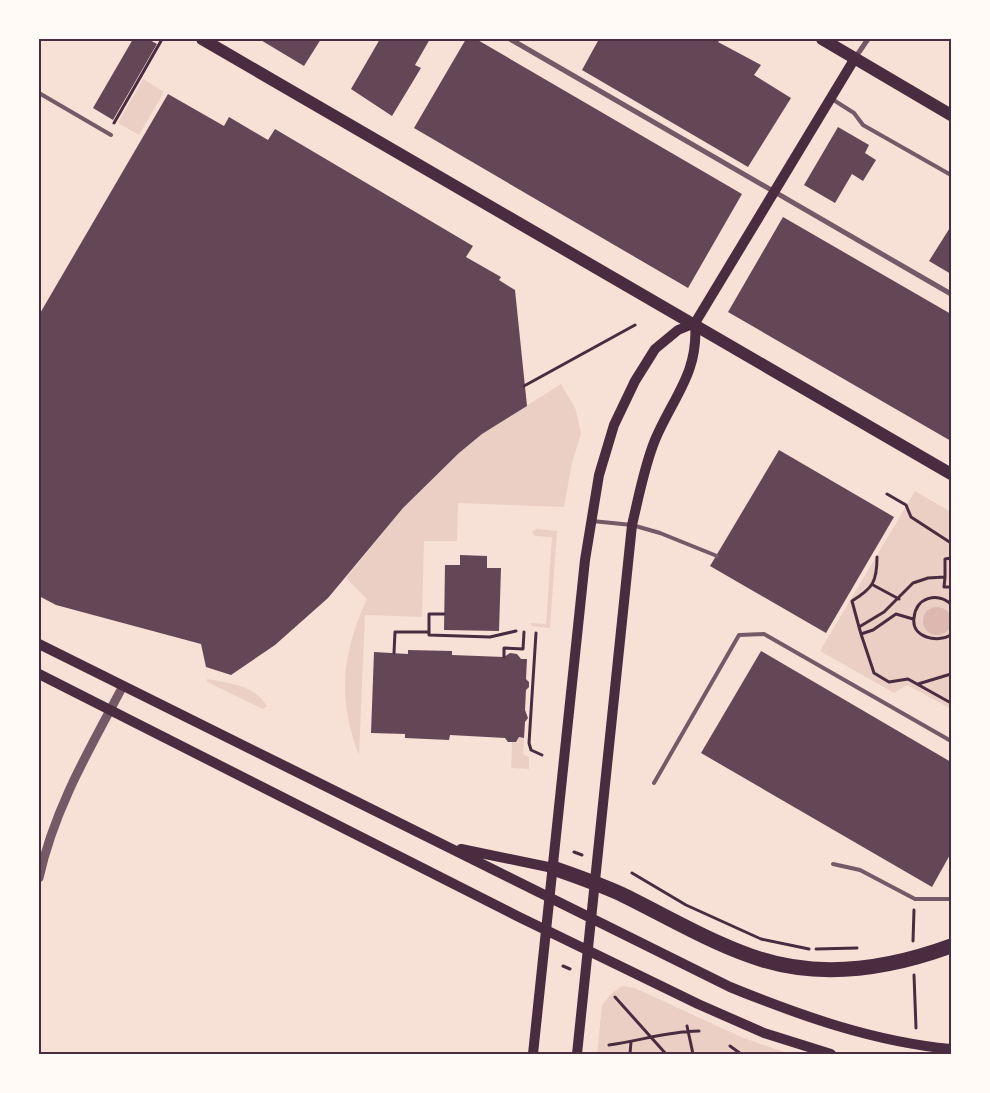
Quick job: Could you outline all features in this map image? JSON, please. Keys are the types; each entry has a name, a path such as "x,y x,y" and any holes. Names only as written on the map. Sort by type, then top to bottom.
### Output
{"highway":[{"path":"553,868 596,883 724,945 774,963 799,968 851,969 888,964 924,956 951,946"}],"main road":[{"path":"822,39 951,115"},
{"path":"210,41 951,474"},
{"path":"577,1054 632,525 655,440 690,372 694,358 695,323 855,58"},
{"path":"533,1054 590,521 599,475 614,425 636,381 659,345 678,330 695,323"},
{"path":"39,644 730,987 778,1006 839,1026 911,1043 951,1049"},
{"path":"39,674 546,931 764,1033 831,1054"},
{"path":"443,845 553,868"}],"street":[{"path":"510,39 951,294"},
{"path":"855,58 868,39"},
{"path":"39,878 46,845 69,790 123,686"}],"lane":[{"path":"39,93 111,135"},
{"path":"830,98 854,112 863,125 951,175"},
{"path":"590,521 632,525 660,533 717,556"},
{"path":"654,783 739,635 764,634 951,741"},
{"path":"834,864 860,870 915,899 951,899"}],"path":[{"path":"118,117 161,42"},
{"path":"524,386 635,325"},
{"path":"887,494 906,505 911,518 951,543"},
{"path":"877,556 877,572 873,585 852,601 874,673 889,682 908,679 951,703"},
{"path":"951,558 945,559 944,587 951,587"},
{"path":"859,627 872,621 900,599 913,583 928,578 945,577"},
{"path":"873,585 900,599"},
{"path":"951,604 941,597 931,597 924,600 916,608 913,619 918,631 928,638 938,640 951,635"},
{"path":"444,614 429,614 429,635 490,637 516,631"},
{"path":"861,634 873,630 896,614 913,619"},
{"path":"394,654 395,632 429,632"},
{"path":"504,658 504,648 523,649 524,632"},
{"path":"536,633 529,743 531,750 542,755"},
{"path":"947,638 951,640"},
{"path":"918,684 951,674"},
{"path":"574,852 583,855"},
{"path":"632,873 686,905 761,938 811,949 859,948"},
{"path":"913,950 915,899"},
{"path":"907,943 916,940"},
{"path":"563,966 570,969"},
{"path":"914,969 916,1028"},
{"path":"616,997 666,1054"},
{"path":"687,1026 693,1054"},
{"path":"610,1045 631,1042 667,1032 698,1032"},
{"path":"630,1054 631,1042"},
{"path":"730,1046 741,1054"}],"shaded area":[{"path":"143,79 164,92 139,135 118,123"},
{"path":"561,384 576,410 581,434 572,463 564,507 458,503 457,541 424,541 422,617 365,615 359,755 347,715 345,676 352,638 367,599 346,578 403,508 459,453 482,434"},
{"path":"915,491 951,512 951,709 907,685 894,693 820,651"},
{"path":"536,529 557,531 550,628 532,626 530,623 546,624 552,537 535,536 532,532"},
{"path":"937,607 947,611 951,621 947,631 937,635 927,631 923,621 927,611"},
{"path":"207,679 248,689 255,693 267,706 263,709 207,682"},
{"path":"519,737 524,738 523,754 529,757 529,769 511,768 512,742 516,742"},
{"path":"622,986 635,988 741,1037 790,1054 597,1054 602,1006 609,996"}],"building":[{"path":"133,39 148,39 157,44 113,120 93,108"},
{"path":"259,39 321,39 304,66"},
{"path":"380,39 430,39 415,65 421,68 392,116 351,89"},
{"path":"466,39 476,39 742,194 688,288 414,128"},
{"path":"599,39 721,39 718,42 761,65 754,75 791,98 748,167 582,70"},
{"path":"168,94 224,126 229,117 268,140 275,129 473,246 466,257 501,277 499,280 515,290 527,406 482,434 459,453 403,508 328,598 275,645 231,675 206,667 201,644 56,605 39,596 39,315"},
{"path":"838,127 869,145 865,153 876,160 863,181 852,174 835,203 804,185"},
{"path":"783,217 951,314 951,441 728,312"},
{"path":"951,226 951,274 929,261"},
{"path":"779,450 894,517 826,633 710,566"},
{"path":"460,555 487,556 487,568 501,568 499,631 444,630 445,565 460,565"},
{"path":"408,650 452,651 452,655 504,657 510,653 517,654 521,659 527,659 526,679 529,682 529,687 526,690 525,710 528,718 525,722 524,738 519,737 516,742 508,742 505,738 450,735 449,740 405,738 405,734 371,733 374,652 408,654"},
{"path":"761,651 951,762 951,853 932,887 701,753"}]}
